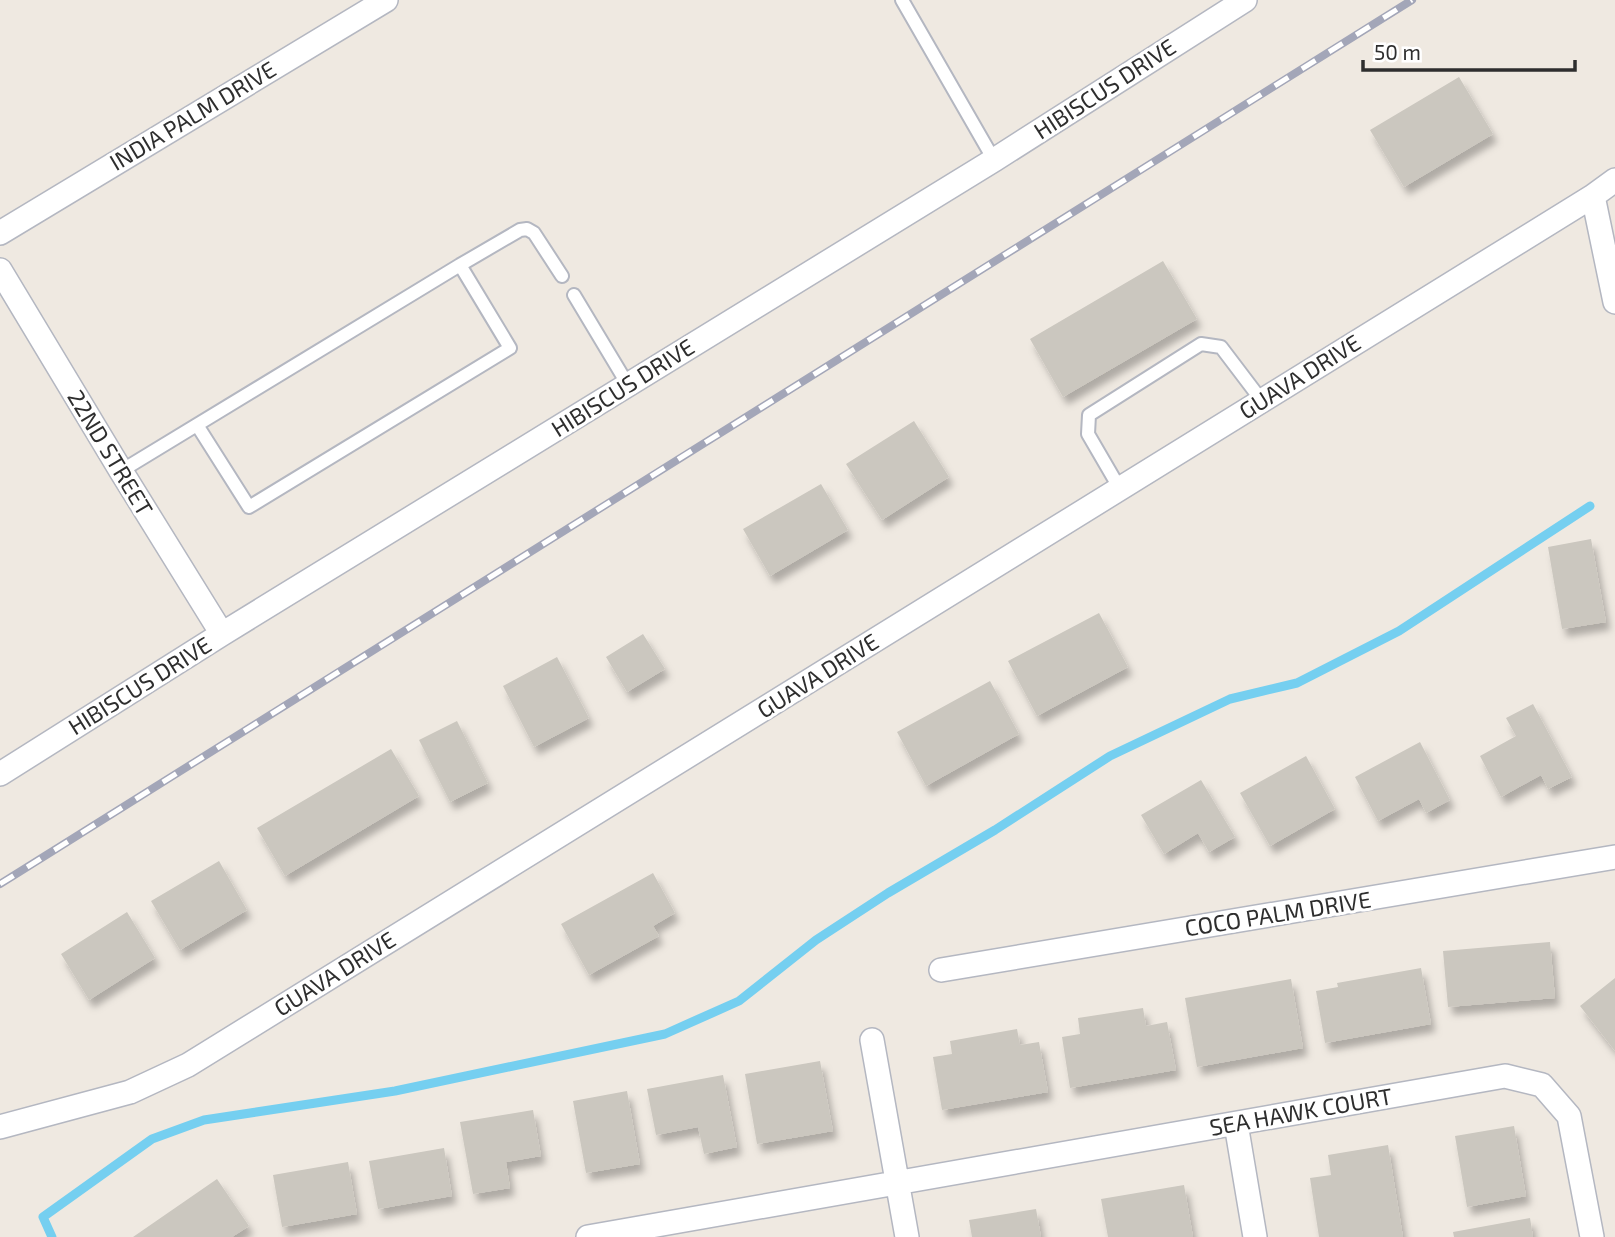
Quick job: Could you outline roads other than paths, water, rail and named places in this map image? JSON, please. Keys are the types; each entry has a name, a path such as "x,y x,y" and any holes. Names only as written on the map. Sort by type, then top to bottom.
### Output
{"street":[{"name":"INDIA PALM DRIVE","path":"0,233 386,0"},
{"name":"HIBISCUS DRIVE","path":"0,774 222,634 994,160 1244,0"},
{"name":"GUAVA DRIVE","path":"0,1127 130,1092 188,1065 1615,180"},
{"path":"1593,196 1615,302"},
{"name":"22ND STREET","path":"0,270 222,634"},
{"name":"COCO PALM DRIVE","path":"941,970 1615,857"},
{"path":"872,1040 907,1237"},
{"name":"SEA HAWK COURT","path":"588,1237 1505,1076 1542,1086 1569,1116 1592,1237"},
{"path":"1236,1124 1255,1237"}],"lane":[{"path":"902,0 994,160"},
{"path":"121,471 520,230 527,229 534,233 562,276"},
{"path":"197,425 249,507 261,500 510,348 460,265"},
{"path":"573,295 628,385"},
{"path":"1120,489 1088,434 1089,415 1201,344 1221,348 1262,401"}],"waterway":[{"path":"52,1237 43,1217 152,1139 204,1120 395,1091 665,1034 739,1001 816,940 1110,756 1230,699 1297,683 1399,631 1590,506"}],"railway":[{"path":"0,884 1412,0"}]}
